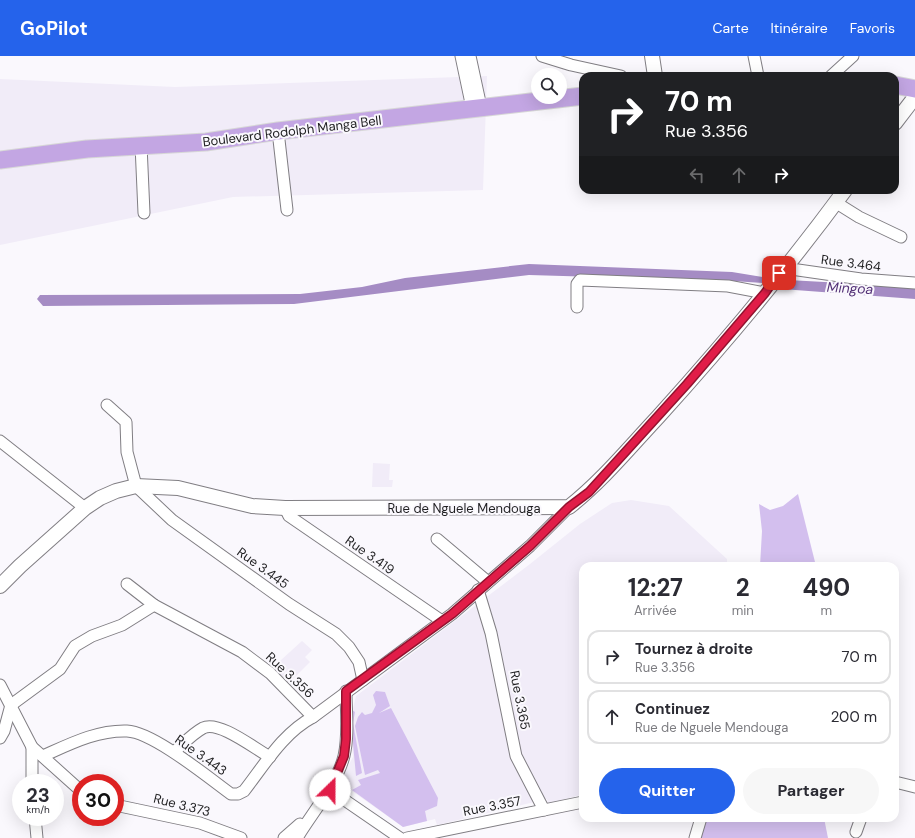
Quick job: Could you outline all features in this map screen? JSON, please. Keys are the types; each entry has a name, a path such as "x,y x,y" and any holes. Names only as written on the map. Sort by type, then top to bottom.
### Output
{"main road":[{"path":"899,86 915,89"},
{"name":"Boulevard Rodolph Manga Bell","path":"0,160 87,149 206,142 278,131 579,96"}],"street":[{"path":"461,56 476,108"},
{"path":"470,56 476,108"},
{"path":"542,56 571,65 603,72"},
{"path":"652,56 654,72"},
{"path":"754,56 757,72"},
{"path":"835,72 853,56"},
{"path":"899,118 915,97"},
{"path":"278,131 287,210"},
{"path":"141,145 144,213"},
{"path":"569,507 589,492 682,390 767,290 841,194"},
{"path":"835,202 859,217 901,237"},
{"name":"Rue 3.464","path":"782,271 915,283"},
{"path":"577,307 577,284 580,280 728,286 767,290"},
{"path":"107,405 126,422 127,452 136,486"},
{"path":"0,441 85,508"},
{"name":"Rue de Nguele Mendouga","path":"0,586 20,566 85,508 100,498 136,486 178,488 252,506 285,508 569,507"},
{"name":"Rue 3.445","path":"136,486 172,520 289,604 336,634 349,647 359,662 363,680"},
{"name":"Rue 3.356","path":"127,584 154,605 242,652 270,673 313,717 442,621 530,546 569,507"},
{"name":"Rue 3.419","path":"285,508 289,516 442,621"},
{"path":"436,539 488,582"},
{"name":"Rue 3.365","path":"478,590 492,633 516,756 544,810"},
{"path":"0,738 4,731 11,705 60,669 69,654 79,643 122,625 154,605"},
{"path":"0,685 32,747 72,783"},
{"path":"284,838 291,834 330,790 344,756 346,739 346,691"},
{"name":"Rue 3.443","path":"43,756 80,739 98,734 129,731 154,741 174,752 231,794 238,794 244,791 289,733 300,724 313,717"},
{"path":"174,752 203,728 211,726 222,729 270,757"},
{"path":"32,747 32,774"},
{"path":"899,783 915,787"},
{"path":"330,790 400,838"},
{"name":"Rue 3.357","path":"407,838 579,803"},
{"name":"Rue 3.373","path":"124,807 200,823 241,838"},
{"path":"297,838 316,807"},
{"path":"695,838 700,822"},
{"path":"856,832 860,822"},
{"path":"36,826 37,838"}],"shaded area":[{"path":"487,76 483,190 233,197 0,245 0,79 175,87"},
{"path":"373,463 390,464 389,480 393,480 392,487 372,487"},
{"path":"798,494 815,562 760,562 762,531 759,504 770,510 783,506"},
{"path":"631,500 669,506 727,559 727,562 579,562 579,795 548,804 547,799 437,825 435,819 403,827 339,782 353,757 350,720 356,696 530,564 580,524 612,503"},
{"path":"302,641 312,650 305,657 310,662 291,681 287,677 285,679 274,668 279,663 284,666 280,661"},
{"path":"376,691 385,692 390,706 379,713 391,708 438,798 437,806 425,811 427,821 403,827 352,790 361,785 358,780 380,773 378,770 365,775 355,726 358,717 362,712 365,715 372,713 376,705 373,695"},
{"path":"352,710 355,712 353,723 362,773 356,776 351,722"},
{"path":"704,822 825,822 828,838 699,838"}],"water":[{"path":"529,264 732,272 768,278 763,283 529,275 294,304 43,306 37,299 40,295 300,294 362,287 405,278"},
{"name":"Mingoa","path":"788,280 915,287 915,299 782,289"}],"route":[{"path":"330,790 344,756 346,739 346,691 452,614 530,546 569,507 589,492 687,384 765,293 779,273"}]}
